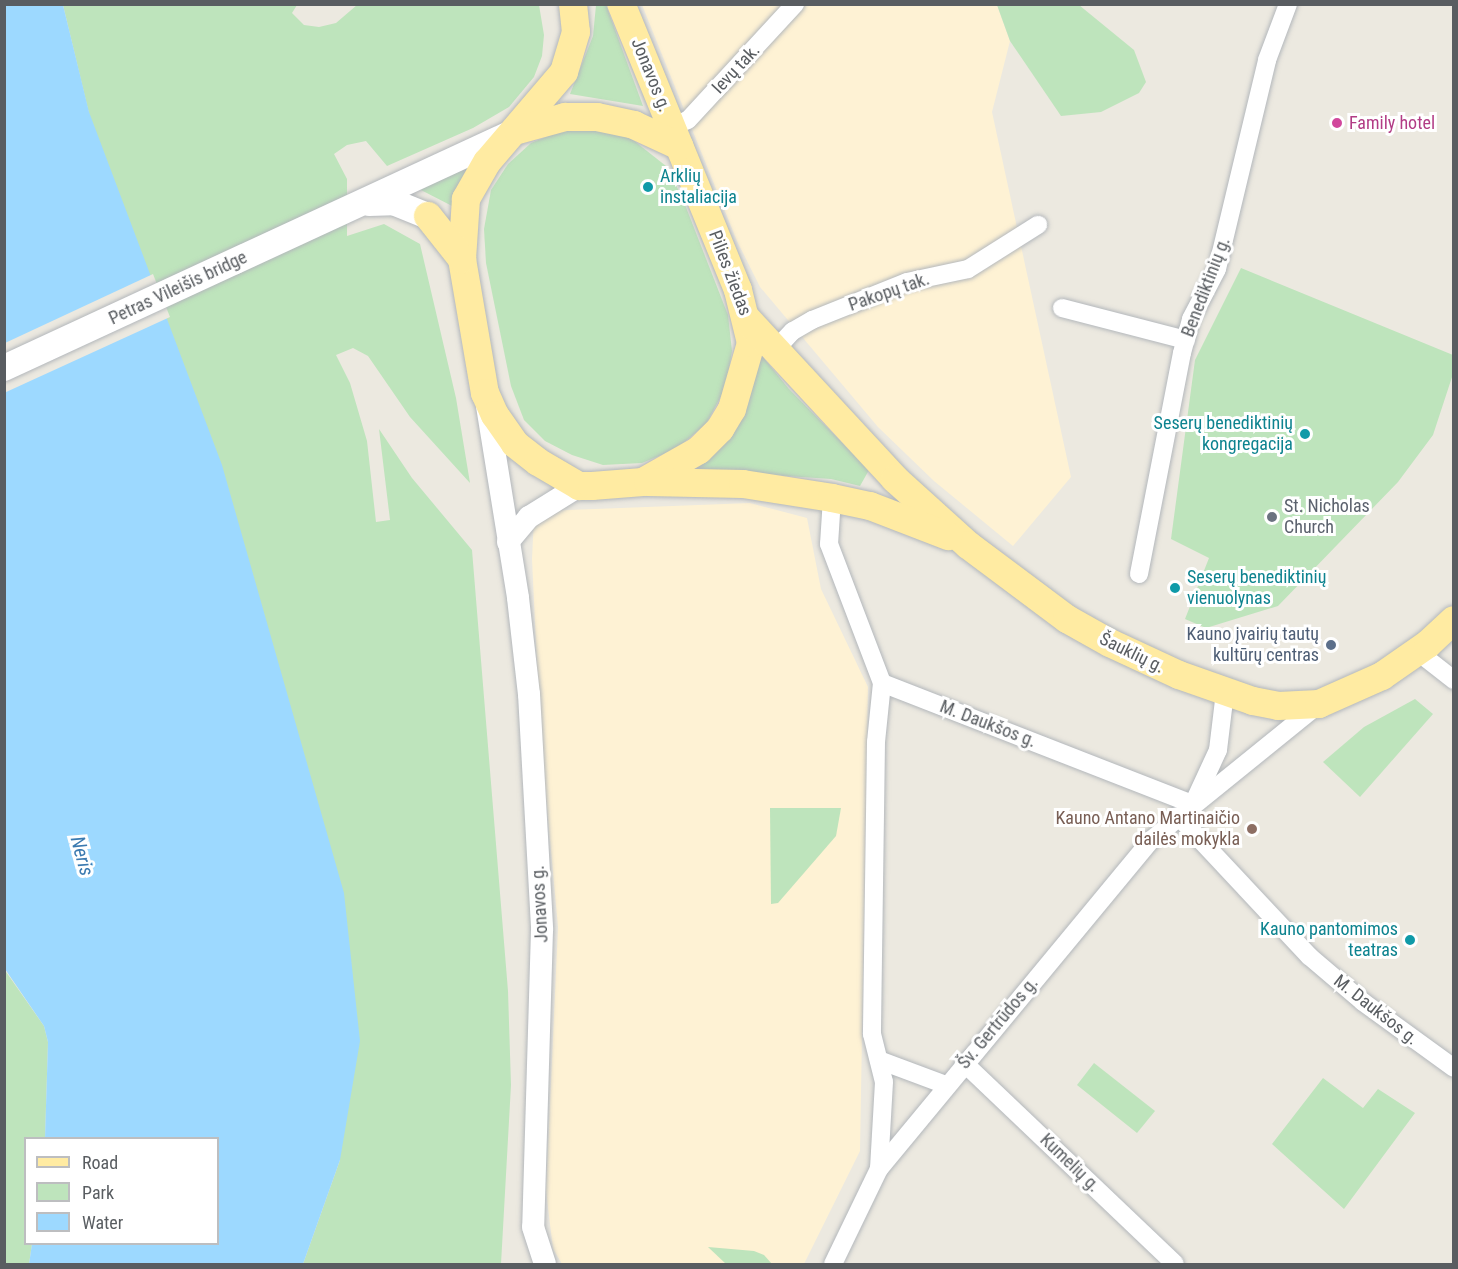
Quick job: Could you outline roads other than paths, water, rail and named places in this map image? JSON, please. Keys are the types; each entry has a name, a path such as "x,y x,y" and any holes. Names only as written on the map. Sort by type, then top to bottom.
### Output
{"main road":[{"path":"573,4 576,32 564,72 518,130 488,162 466,199 462,259 485,393 495,415 515,444 579,486"},
{"name":"Jonavos g.","path":"621,4 675,137"},
{"path":"518,130 565,117 597,117 675,137"},
{"name":"Petras Vileišis bridge","path":"4,368 518,130"},
{"name":"Pilies žiedas","path":"579,486 643,482 679,464 720,429 732,409 742,377 751,344 748,320 675,137"},
{"path":"357,205 393,202 428,216 462,259"},
{"name":"Šauklių g.","path":"748,320 895,479 968,545 1067,619 1110,644 1226,692 1278,706 1320,704"},
{"name":"Šauklių g.","path":"643,482 744,484 832,498 870,506 968,545"},
{"name":"Šv. Gertrūdos g.","path":"1320,704 1382,676 1418,652 1454,620"}],"street":[{"name":"Ievų tak.","path":"675,137 795,4"},
{"name":"Benediktinių g.","path":"1139,574 1191,319 1216,269 1267,60 1288,4"},
{"name":"Pakopų tak.","path":"775,350 793,331 812,320 908,282 968,269 1038,225"},
{"path":"1062,308 1186,340"},
{"name":"Jonavos g.","path":"485,393 529,694 542,930 532,1184 533,1227 545,1264"},
{"path":"508,542 528,517 579,486"},
{"path":"832,498 829,544 882,683 876,742 872,1034 884,1082 879,1170"},
{"path":"1418,652 1454,680"},
{"name":"M. Daukšos g.","path":"882,683 1193,804"},
{"name":"Šv. Gertrūdos g.","path":"1193,804 1218,750 1226,692"},
{"name":"Šv. Gertrūdos g.","path":"833,1264 879,1170 964,1063 1151,840 1320,704"},
{"name":"M. Daukšos g.","path":"1178,816 1309,956 1363,1002 1454,1068"},
{"path":"879,1060 946,1085"},
{"name":"Kumelių g.","path":"964,1063 1174,1264"}],"water":[{"name":"Neris","path":"4,5 63,5 89,112 222,465 344,893 360,1041 340,1160 303,1264 29,1264 32,1245 219,1245 219,1137 45,1137 48,1042 44,1026 5,969"}],"place":[{"name":"Family hotel","path":"1337,123"},
{"name":"Arklių instaliacija","path":"648,187"},
{"name":"Seserų benediktinių kongregacija","path":"1305,434"},
{"name":"St. Nicholas Church","path":"1272,517"},
{"name":"Seserų benediktinių vienuolynas","path":"1175,588"},
{"name":"Kauno įvairių tautų kultūrų centras","path":"1331,645"},
{"name":"Kauno Antano Martinaičio dailės mokykla","path":"1252,829"},
{"name":"Kauno pantomimos teatras","path":"1410,940"}]}
